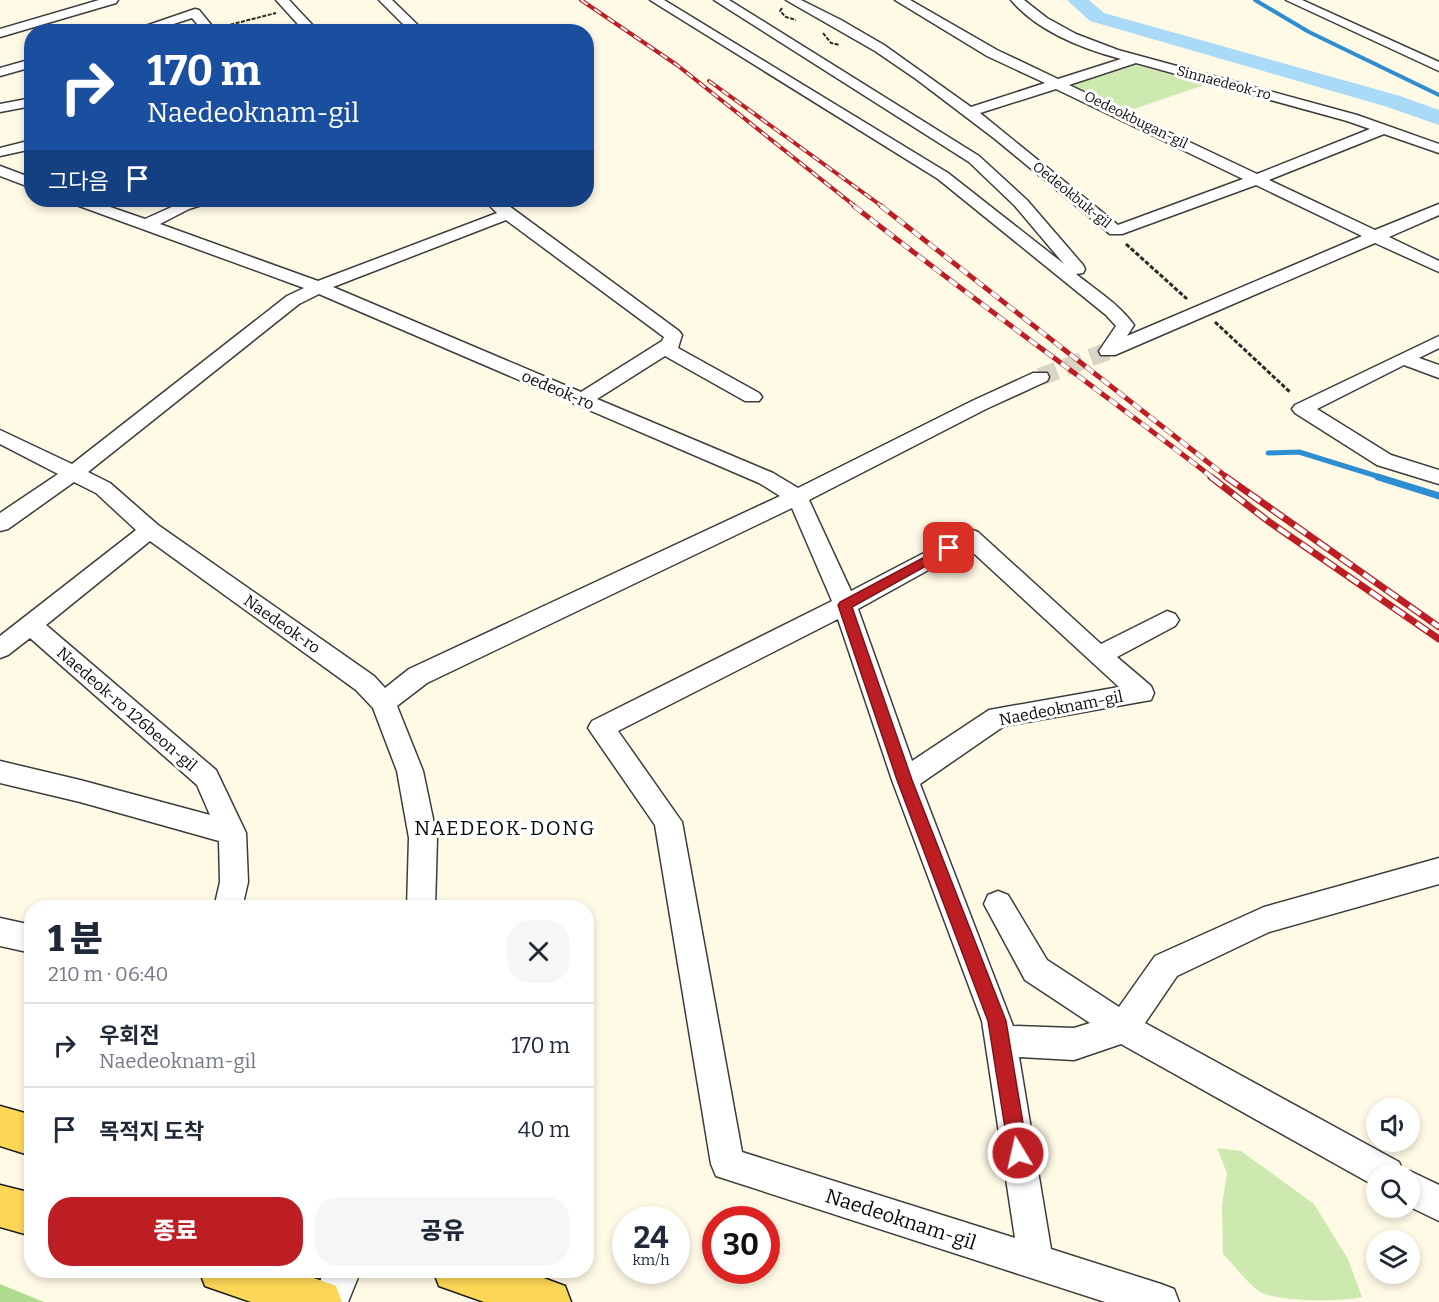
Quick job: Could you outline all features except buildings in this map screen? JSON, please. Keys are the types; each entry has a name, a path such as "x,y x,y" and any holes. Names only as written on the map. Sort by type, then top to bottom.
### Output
{"main road":[{"path":"0,1126 24,1134"},
{"path":"0,1206 24,1213"},
{"path":"245,1278 320,1302"},
{"path":"478,1278 549,1302"}],"street":[{"path":"29,24 112,0"},
{"path":"385,0 410,24"},
{"path":"656,0 943,176 1112,311"},
{"path":"720,0 974,159 1021,203 1125,326 1108,351 1439,209"},
{"name":"Oedeokbuk-gil","path":"792,0 908,66 969,112 1116,231 1384,129"},
{"name":"Oedeokbugan-gil","path":"901,0 992,53 1439,267"},
{"name":"Sinnaedeok-ro","path":"1017,0 1043,21 1071,37 1113,53 1352,118 1439,149"},
{"path":"1292,0 1439,67"},
{"path":"807,7 823,2"},
{"path":"282,6 303,24"},
{"path":"160,24 195,13 209,24"},
{"path":"5,31 24,25"},
{"path":"5,31 22,38"},
{"path":"969,112 1136,59"},
{"path":"0,72 24,65"},
{"path":"0,108 24,104"},
{"path":"0,152 24,146"},
{"path":"0,171 24,180"},
{"name":"oedeok-ro","path":"96,207 318,287 766,478 797,497"},
{"path":"146,225 181,207"},
{"path":"500,207 673,335 671,344 581,400"},
{"path":"0,524 74,473 293,300 318,287 508,214"},
{"path":"1439,341 1302,410 1384,460 1439,477"},
{"path":"665,348 752,397"},
{"path":"1403,358 1439,372"},
{"path":"383,703 418,676 797,497 979,405 1032,381"},
{"name":"Naedeok-ro","path":"0,436 103,488 150,530 365,683 383,703 411,771 423,838 421,900"},
{"path":"797,497 845,605 905,780 997,1021 1036,1262 1161,1302"},
{"path":"0,649 150,530"},
{"name":"Naedeoknam-gil","path":"905,780 998,717 1142,693 970,537 845,605 602,728 668,822 728,1164 1036,1262"},
{"path":"1099,656 1167,620"},
{"name":"Naedeok-ro 126beon-gil","path":"30,625 207,778 232,833 234,882 230,900"},
{"path":"0,772 80,791 232,833"},
{"path":"1000,1041 1074,1044 1123,1028 1166,966 1264,920 1439,871"},
{"path":"998,904 1036,970 1123,1028 1369,1164"},
{"path":"0,932 24,937"},
{"path":"1420,1194 1439,1204"},
{"path":"329,1302 340,1278"}],"path":[{"path":"230,24 282,6"},
{"path":"1120,240 1190,301"},
{"path":"1210,318 1291,393"}],"green space":[{"path":"1135,65 1207,84 1131,110 1119,109 1075,88 1075,84"},
{"path":"1217,1148 1241,1151 1314,1204 1348,1259 1362,1297 1325,1300 1281,1298 1260,1292 1245,1279 1223,1254 1222,1206 1227,1173"},
{"path":"0,1284 44,1302 0,1302"}],"waterway":[{"path":"1077,0 1097,17 1392,101 1439,118"},
{"path":"1255,0 1309,32 1439,95"},
{"path":"1268,453 1299,452 1383,478"},
{"path":"1378,477 1439,496"}],"tunnel":[{"path":"1040,377 1108,351"}],"railway":[{"path":"581,0 677,65 856,207"},
{"path":"709,81 883,207"},
{"path":"854,206 1213,478"},
{"path":"881,206 1228,478"},
{"path":"1211,477 1268,521 1439,639"},
{"path":"1226,477 1439,627"}],"district":[{"name":"NAEDEOK-DONG","path":"505,828"}],"route":[{"path":"949,548 845,605 905,780 997,1021 1018,1153"}]}
